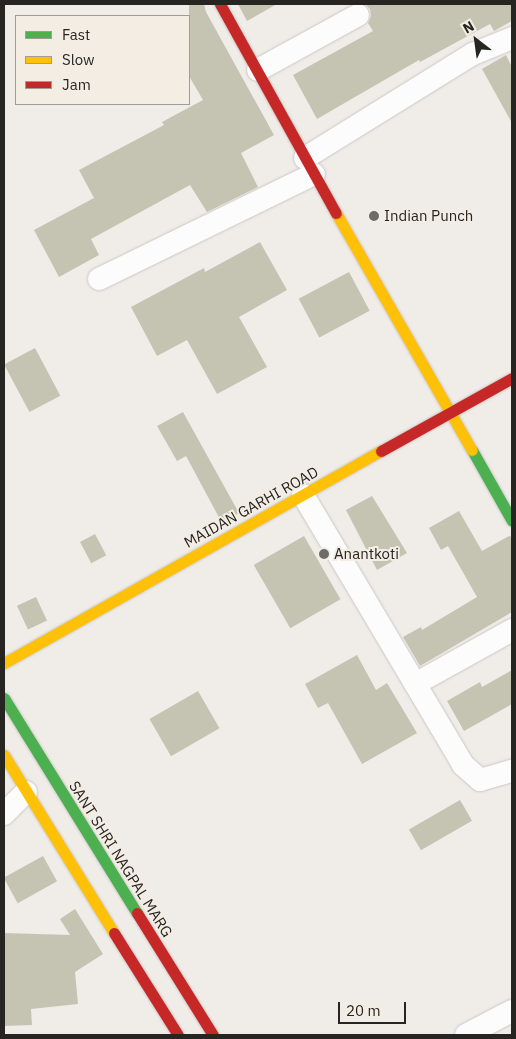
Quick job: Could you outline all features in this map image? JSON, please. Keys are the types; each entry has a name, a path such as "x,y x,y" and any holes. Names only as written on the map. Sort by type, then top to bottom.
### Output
{"street":[{"path":"220,4 449,413 512,521"},
{"path":"258,70 358,15"},
{"path":"99,279 310,166 474,54 512,38"},
{"name":"MAIDAN GARHI ROAD","path":"4,663 512,378"},
{"path":"303,495 462,765 480,780 512,770"},
{"path":"415,684 512,630"},
{"name":"SANT SHRI NAGPAL MARG","path":"4,698 213,1035"},
{"path":"4,755 178,1035"},
{"path":"4,814 26,792"},
{"path":"466,1035 512,1010"}],"building":[{"path":"189,4 204,4 206,12 274,135 241,153 258,187 207,212 190,185 91,239 99,255 59,277 34,230 94,198 79,170 164,125 162,122 203,100 190,78"},
{"path":"238,4 277,4 247,21"},
{"path":"365,4 512,4 512,21 494,31 490,24 420,62 419,60 317,119 293,75 373,31 368,23 371,16 370,9"},
{"path":"506,55 512,67 512,123 482,69"},
{"path":"260,242 287,290 239,317 267,367 217,394 187,340 157,356 131,307 204,268 205,272"},
{"path":"349,272 370,311 319,338 299,299"},
{"path":"35,348 60,396 29,412 4,364"},
{"path":"183,412 239,513 222,523 186,456 177,461 157,426"},
{"path":"372,496 407,553 377,570 346,510"},
{"path":"459,511 482,551 509,536 512,537 512,612 420,666 403,637 421,627 422,630 477,597 448,546 441,550 429,528"},
{"path":"95,534 106,555 91,563 80,542"},
{"path":"304,536 340,599 290,628 254,565"},
{"path":"36,597 47,621 28,629 17,606"},
{"path":"357,655 376,690 387,683 417,733 362,764 328,703 318,708 305,684"},
{"path":"512,670 512,704 464,731 447,701 480,682 482,687"},
{"path":"198,691 220,728 171,756 150,719"},
{"path":"460,800 472,821 421,850 409,830"},
{"path":"43,856 57,881 18,903 4,878"},
{"path":"75,909 103,954 75,972 78,1004 31,1009 32,1025 4,1026 4,933 70,935 60,919"}],"traffic: fast":[{"path":"472,450 512,521"},
{"path":"4,698 137,913"}],"traffic: slow":[{"path":"336,213 472,450"},
{"path":"4,663 381,451"},
{"path":"4,755 114,933"}],"traffic: jam":[{"path":"220,4 336,213"},
{"path":"381,451 512,378"},
{"path":"137,913 213,1035"},
{"path":"114,933 178,1035"}],"place":[{"name":"Indian Punch","path":"374,216"},
{"name":"Anantkoti","path":"324,554"}]}
